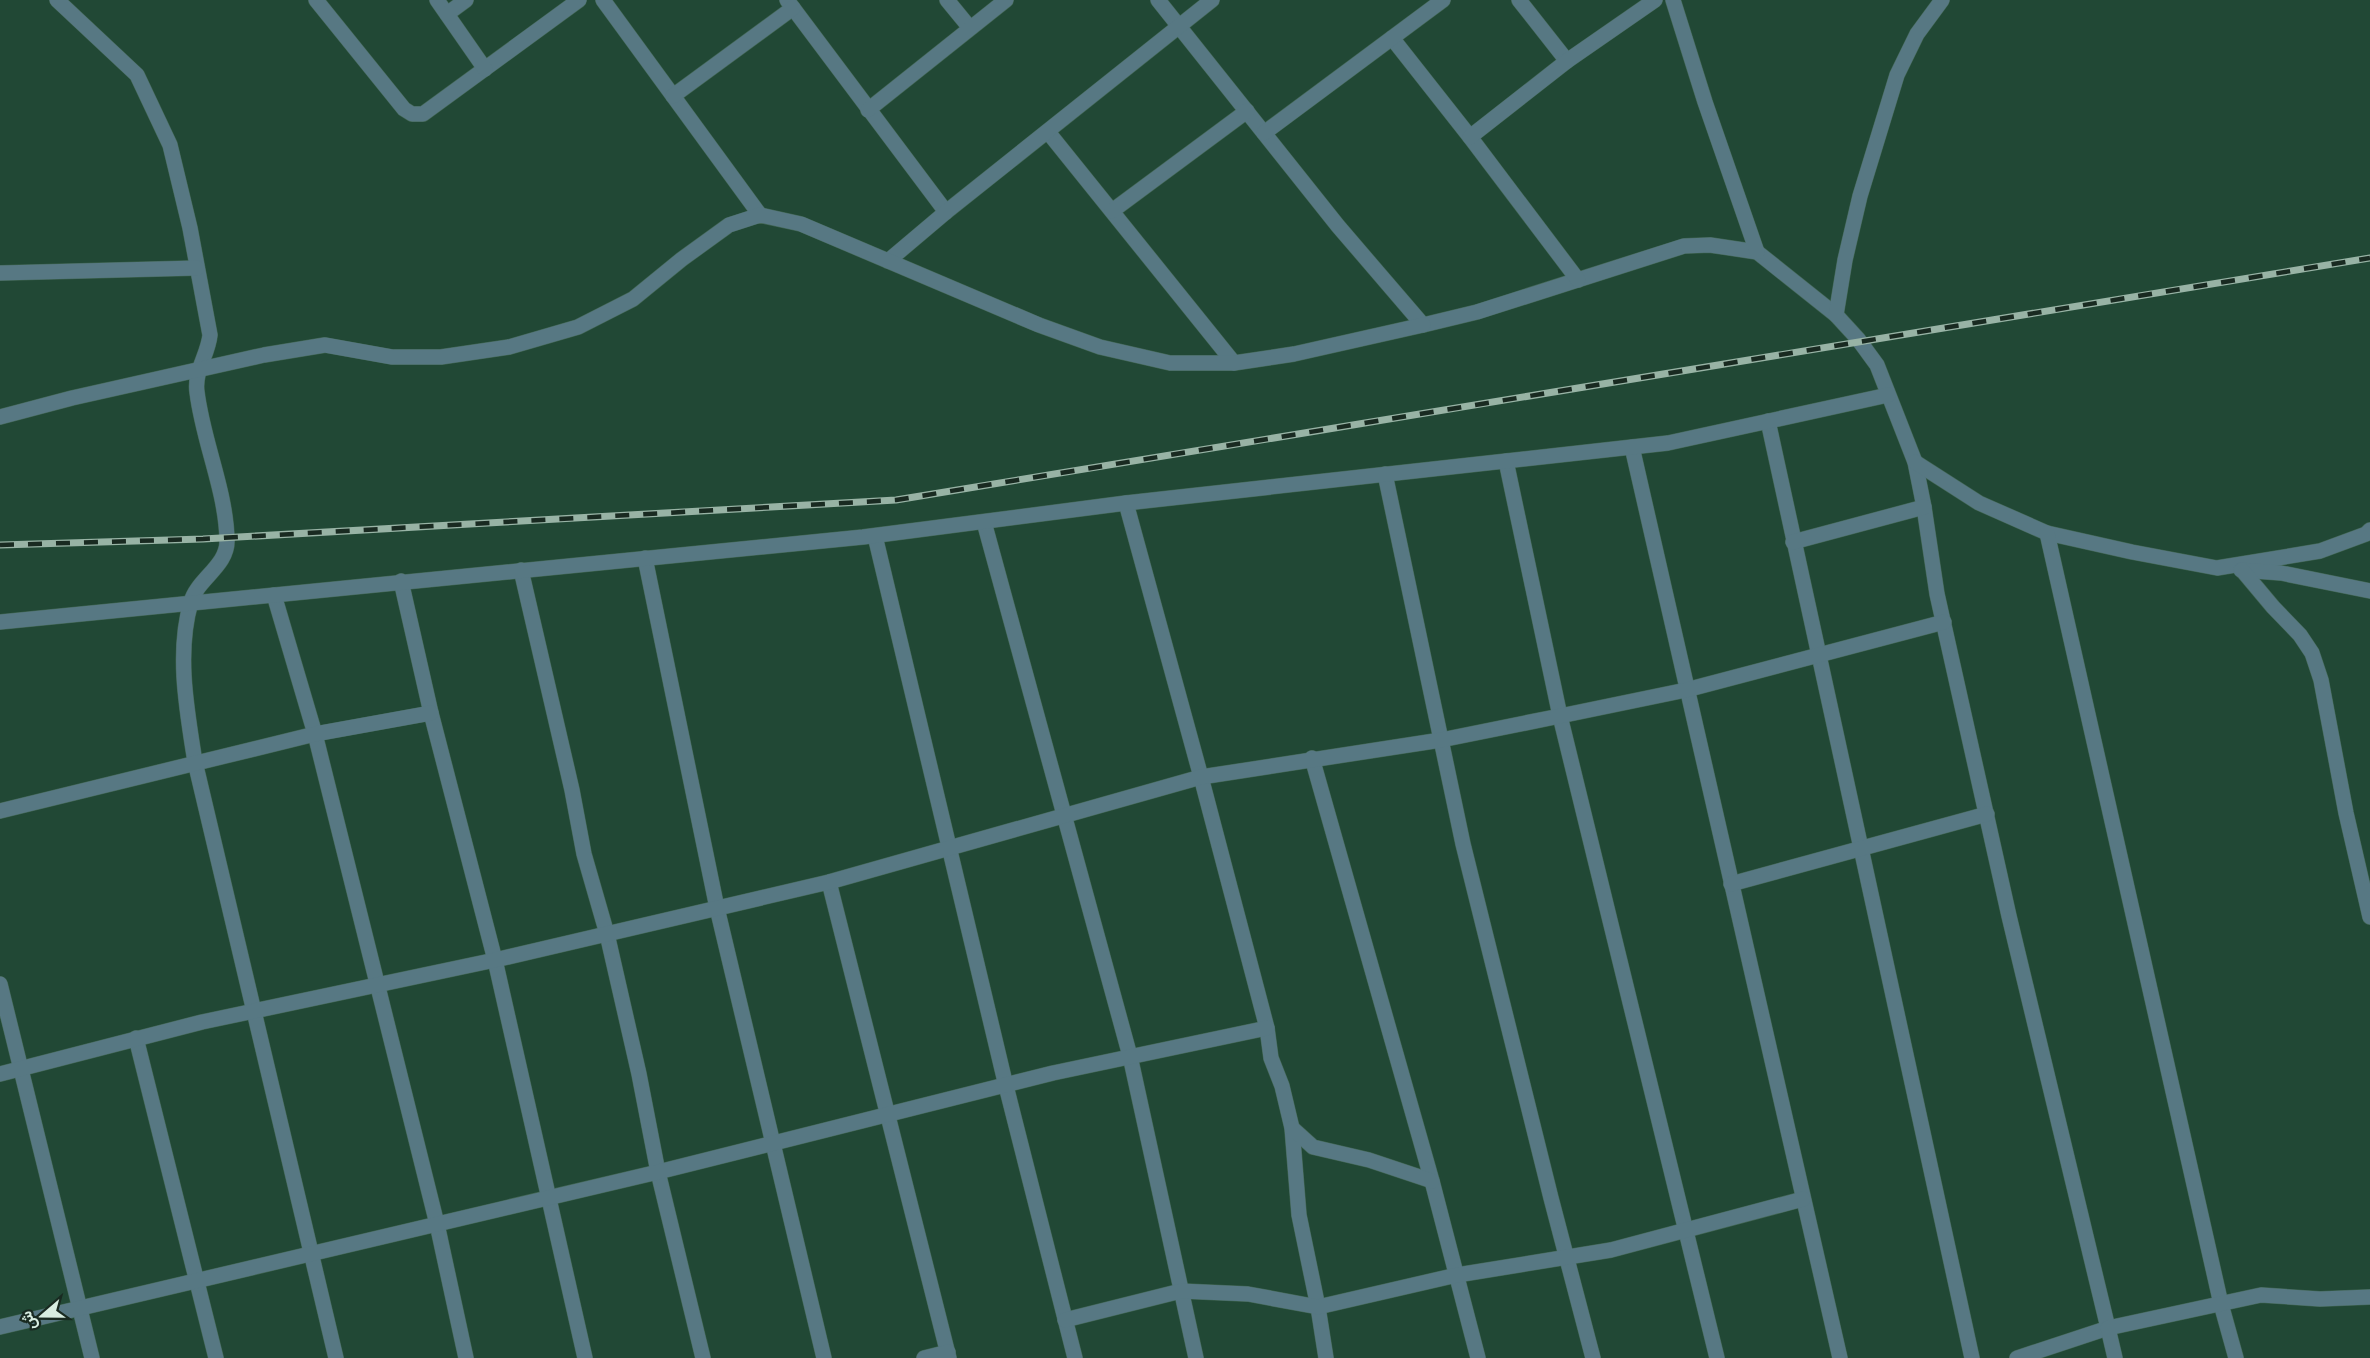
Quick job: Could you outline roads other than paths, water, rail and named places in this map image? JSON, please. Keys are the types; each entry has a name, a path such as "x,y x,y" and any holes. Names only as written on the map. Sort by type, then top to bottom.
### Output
{"street":[{"path":"57,0 137,75 170,145 197,268 210,335 208,348 198,371 197,392 216,474 227,543 221,561 196,591 191,602 185,639 186,701 195,762 336,1358"},
{"path":"316,0 404,109 412,114 423,114 579,0"},
{"path":"437,0 485,69"},
{"path":"447,14 466,0"},
{"path":"603,0 760,215"},
{"path":"947,0 970,28"},
{"path":"868,110 1006,0"},
{"path":"1158,0 1338,226 1423,325"},
{"path":"888,261 1212,0"},
{"path":"1264,133 1443,0"},
{"path":"1519,0 1567,61"},
{"path":"1470,137 1567,61 1654,0"},
{"path":"1673,0 1705,102 1757,252"},
{"path":"1836,315 1845,260 1860,196 1897,75 1917,34 1942,0"},
{"path":"673,96 790,4 946,212"},
{"path":"1392,38 1578,280"},
{"path":"1112,211 1247,111"},
{"path":"1048,132 1234,363"},
{"path":"0,417 72,398 325,345 402,357 441,357 509,347 578,327 624,304 729,225 760,215 801,224 1039,325 1100,347 1170,363 1234,363 1294,354 1423,325 1477,312 1684,246 1710,245 1757,252 1836,315 1858,339 1877,366 1915,462 1937,594 2115,1358"},
{"path":"0,273 197,268"},
{"path":"0,622 875,536 1126,503 1668,443 1888,394"},
{"path":"1768,421 1972,1358"},
{"path":"1632,447 1840,1358"},
{"path":"1506,461 1560,716 1717,1358"},
{"path":"1915,462 1979,503 2047,533 2217,568 2281,573 2370,591"},
{"path":"1385,474 1463,844 1593,1358"},
{"path":"1126,503 1267,1028 1271,1058 1282,1086 1292,1128 1299,1215 1326,1358"},
{"path":"1793,542 1924,507"},
{"path":"984,522 1130,1056 1196,1358"},
{"path":"2217,568 2320,551 2366,534 2370,530"},
{"path":"2047,533 2221,1304 2236,1358"},
{"path":"875,536 1006,1086 1075,1358"},
{"path":"645,558 717,908 824,1358"},
{"path":"520,570 585,854 607,934 639,1074 658,1172 703,1358"},
{"path":"2242,570 2273,608 2300,635 2312,652 2321,680 2346,813 2370,917"},
{"path":"401,581 431,712 495,960 585,1358"},
{"path":"274,595 315,734 437,1224 466,1358"},
{"path":"0,1074 136,1038 495,960 829,882 1201,777 1312,758 1441,740 1686,690 1944,622"},
{"path":"0,811 315,734 431,712"},
{"path":"1312,758 1432,1180 1478,1358"},
{"path":"1731,884 1987,814"},
{"path":"829,882 949,1355 924,1358"},
{"path":"0,984 93,1358"},
{"path":"0,1327 658,1172 1130,1056 1267,1028"},
{"path":"136,1038 216,1358"},
{"path":"1292,1128 1313,1147 1369,1160 1432,1180"},
{"path":"1065,1320 1181,1291 1248,1294 1318,1306 1457,1275 1611,1250 1803,1199"},
{"path":"2016,1358 2108,1328 2261,1295 2289,1295 2320,1299 2370,1298"}],"railway":[{"path":"0,545 203,539 896,500 2370,258"}]}
